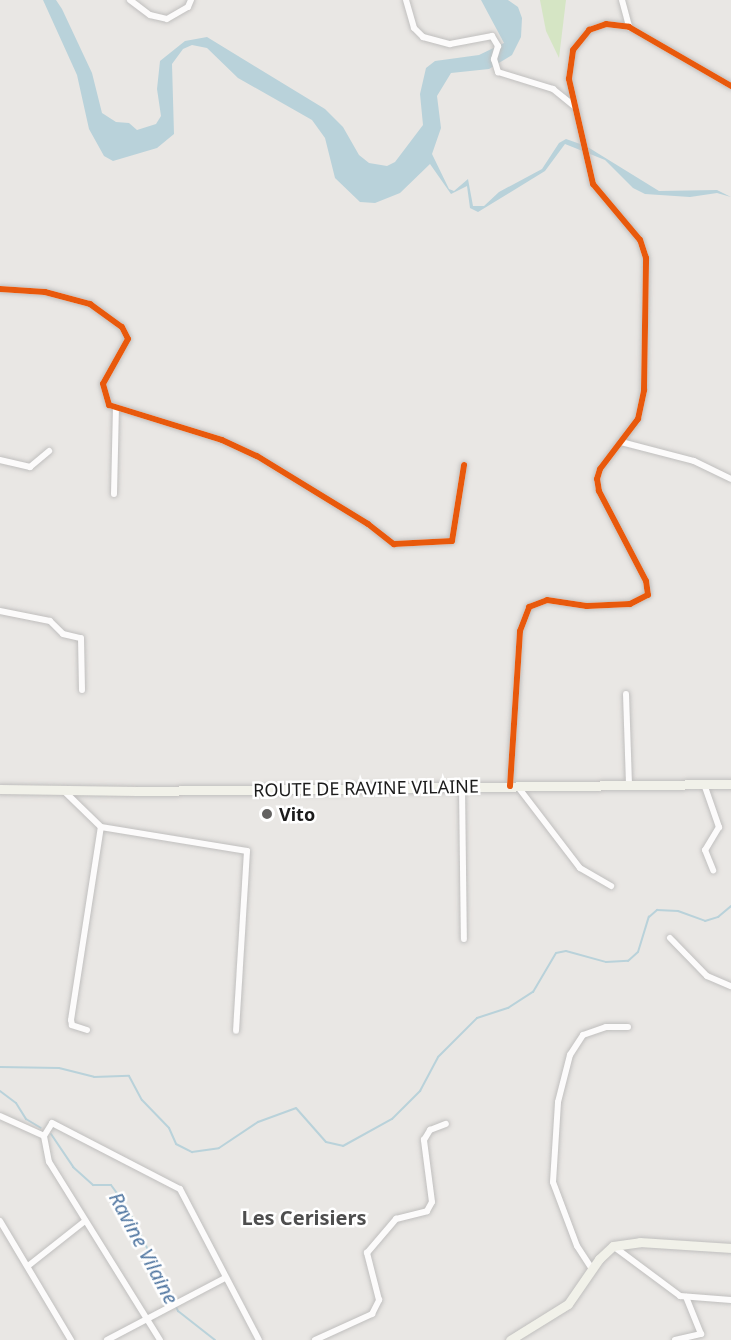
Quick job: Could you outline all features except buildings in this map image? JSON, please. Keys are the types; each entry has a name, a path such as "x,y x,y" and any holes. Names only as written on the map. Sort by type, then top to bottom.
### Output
{"main road":[{"name":"ROUTE DE RAVINE VILAINE","path":"0,789 64,791 731,784"},
{"path":"510,1340 568,1304 592,1269 613,1246 640,1242 731,1248"}],"street":[{"path":"130,0 150,15 166,19 188,7 191,0"},
{"path":"406,0 414,28 423,38 450,44 492,36 498,45 494,59 498,72 553,89 573,105"},
{"path":"622,0 629,27"},
{"path":"611,886 580,868 514,787 520,631 529,607 547,600 587,606 630,604 648,595 646,581 599,491 600,469 638,419 644,390 646,258 640,240 593,184 583,153 569,79 573,50 579,39 589,30 606,24 629,27 731,86"},
{"path":"0,289 45,292 90,304 122,327 128,339 103,384 104,396 116,408 222,440 257,456 368,524 394,544 452,541 464,465"},
{"path":"114,494 116,408"},
{"path":"621,442 694,462 731,479"},
{"path":"0,460 30,467 49,451"},
{"path":"0,611 50,621 63,634 81,638 82,690"},
{"path":"626,694 629,785"},
{"path":"704,784 719,827 705,850 713,870"},
{"path":"462,786 464,939"},
{"path":"64,791 101,827 247,851 236,1030"},
{"path":"87,1030 72,1025 71,1020 101,827"},
{"path":"670,938 707,976 731,986"},
{"path":"592,1269 577,1246 553,1182 558,1102 570,1055 583,1035 606,1028 628,1027"},
{"path":"0,1116 44,1136"},
{"path":"160,1340 49,1162 44,1136 52,1123 58,1124 180,1190 259,1340"},
{"path":"315,1340 372,1314 379,1300 367,1253 396,1219 427,1211 432,1202 424,1140 429,1130 446,1124"},
{"path":"0,1221 71,1340"},
{"path":"28,1266 85,1221"},
{"path":"613,1246 675,1293 686,1297 731,1300"},
{"path":"107,1340 225,1278"},
{"path":"675,1340 701,1334 686,1297"}],"green space":[{"path":"540,0 566,0 559,58 546,31"}],"water":[{"path":"43,0 56,0 62,9 92,73 102,113 116,122 129,123 137,130 156,124 161,116 157,89 160,61 185,41 207,37 325,109 343,127 359,155 369,163 387,166 395,162 423,125 420,94 426,68 435,61 479,55 504,43 481,0 508,0 518,7 522,18 521,37 512,55 489,69 451,73 437,96 441,128 432,154 449,189 454,191 468,179 473,206 484,206 499,192 542,169 559,143 566,139 586,146 659,191 717,190 731,197 717,193 690,197 645,194 633,188 605,160 565,144 545,171 478,212 470,208 467,186 451,194 430,164 400,193 375,203 360,202 335,178 325,138 312,120 238,78 207,48 192,45 183,49 172,64 174,134 157,148 113,161 104,156 89,129 77,75"}],"waterway":[{"name":"Ravine Vilaine","path":"0,1067 59,1068 94,1077 129,1076 142,1100 169,1128 176,1144 192,1152 219,1148 258,1122 296,1108 326,1142 343,1146 392,1119 420,1091 438,1057 477,1018 508,1008 533,992 556,953 566,951 606,962 628,961 638,952 649,917 657,910 678,911 705,921 718,917 731,906"},
{"name":"Ravine Vilaine","path":"0,1091 16,1103 26,1119 41,1128"},
{"name":"Ravine Vilaine","path":"51,1134 73,1167 93,1185 111,1185 127,1207 178,1311 215,1340"}],"cycle path":[{"path":"510,786 520,631 529,607 547,600 587,606 630,604 648,595 646,581 599,491 597,479 600,469 638,419 644,390 646,258 640,240 593,184 569,79 573,50 589,30 606,24 629,27 731,86"},
{"path":"0,289 45,292 90,304 122,327 128,339 103,384 109,405 222,440 257,456 368,524 394,544 452,541 464,465"}],"place":[{"name":"Vito","path":"267,814"}],"district":[{"name":"Les Cerisiers","path":"304,1217"}]}
